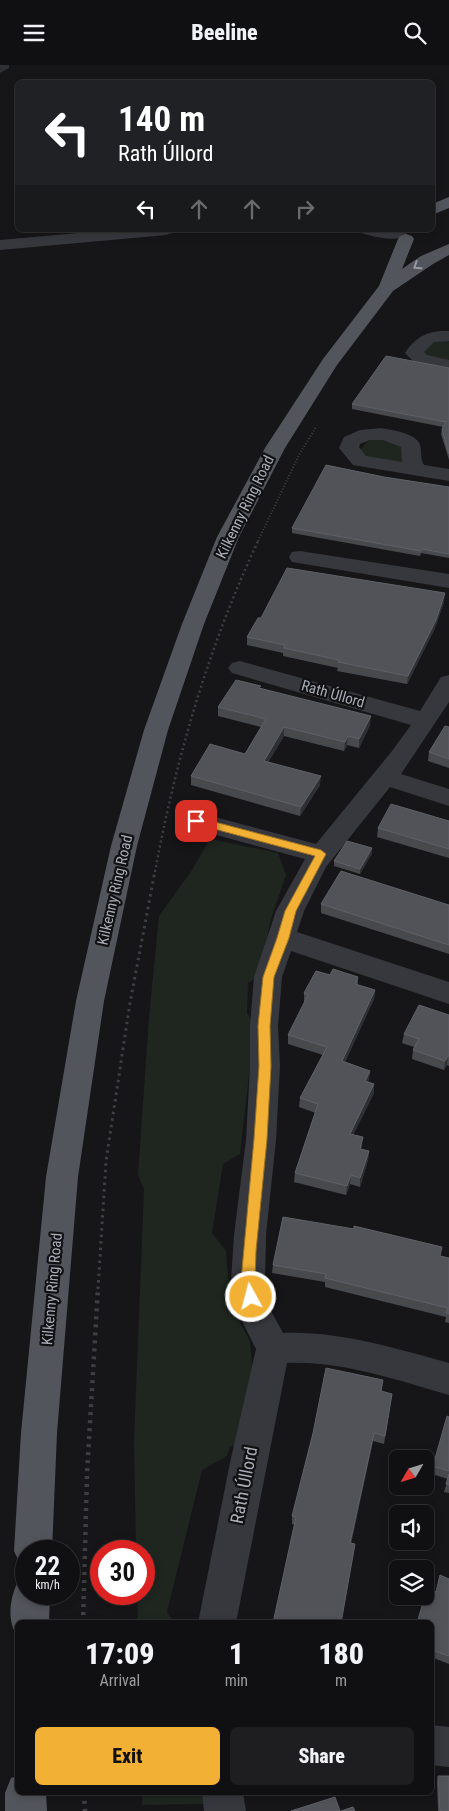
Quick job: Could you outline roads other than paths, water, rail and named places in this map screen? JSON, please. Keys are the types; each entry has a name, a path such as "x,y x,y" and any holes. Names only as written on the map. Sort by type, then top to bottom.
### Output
{"main road":[{"path":"435,209 449,202"},
{"path":"435,210 449,211"},
{"path":"401,234 422,245 449,248"},
{"name":"Kilkenny Ring Road","path":"387,287 401,234"},
{"name":"Kilkenny Ring Road","path":"34,1540 39,1433 62,1177 90,1001 124,846 156,730 193,624 228,537 275,447 329,363 387,287 427,260 449,248"},
{"path":"30,1620 31,1605"},
{"path":"26,1795 26,1811"}],"street":[{"path":"0,245 144,232"},
{"path":"384,232 401,234"},
{"path":"449,336 427,338 419,344 414,353 421,359 449,365"},
{"path":"418,471 449,475"},
{"path":"300,557 449,581"},
{"name":"Rath Úllord","path":"240,668 426,721"},
{"path":"449,682 426,721 401,757 321,854 290,911 283,938 268,977 264,1026 265,1066 261,1139 250,1235 248,1281 255,1313 273,1348 312,1347 370,1357 449,1379"},
{"path":"384,777 449,798"},
{"path":"196,821 321,854"},
{"path":"283,938 449,993"},
{"name":"Rath Úllord","path":"218,1620 249,1458 273,1348"},
{"path":"434,1745 449,1747"},
{"path":"223,1795 225,1811"}]}
